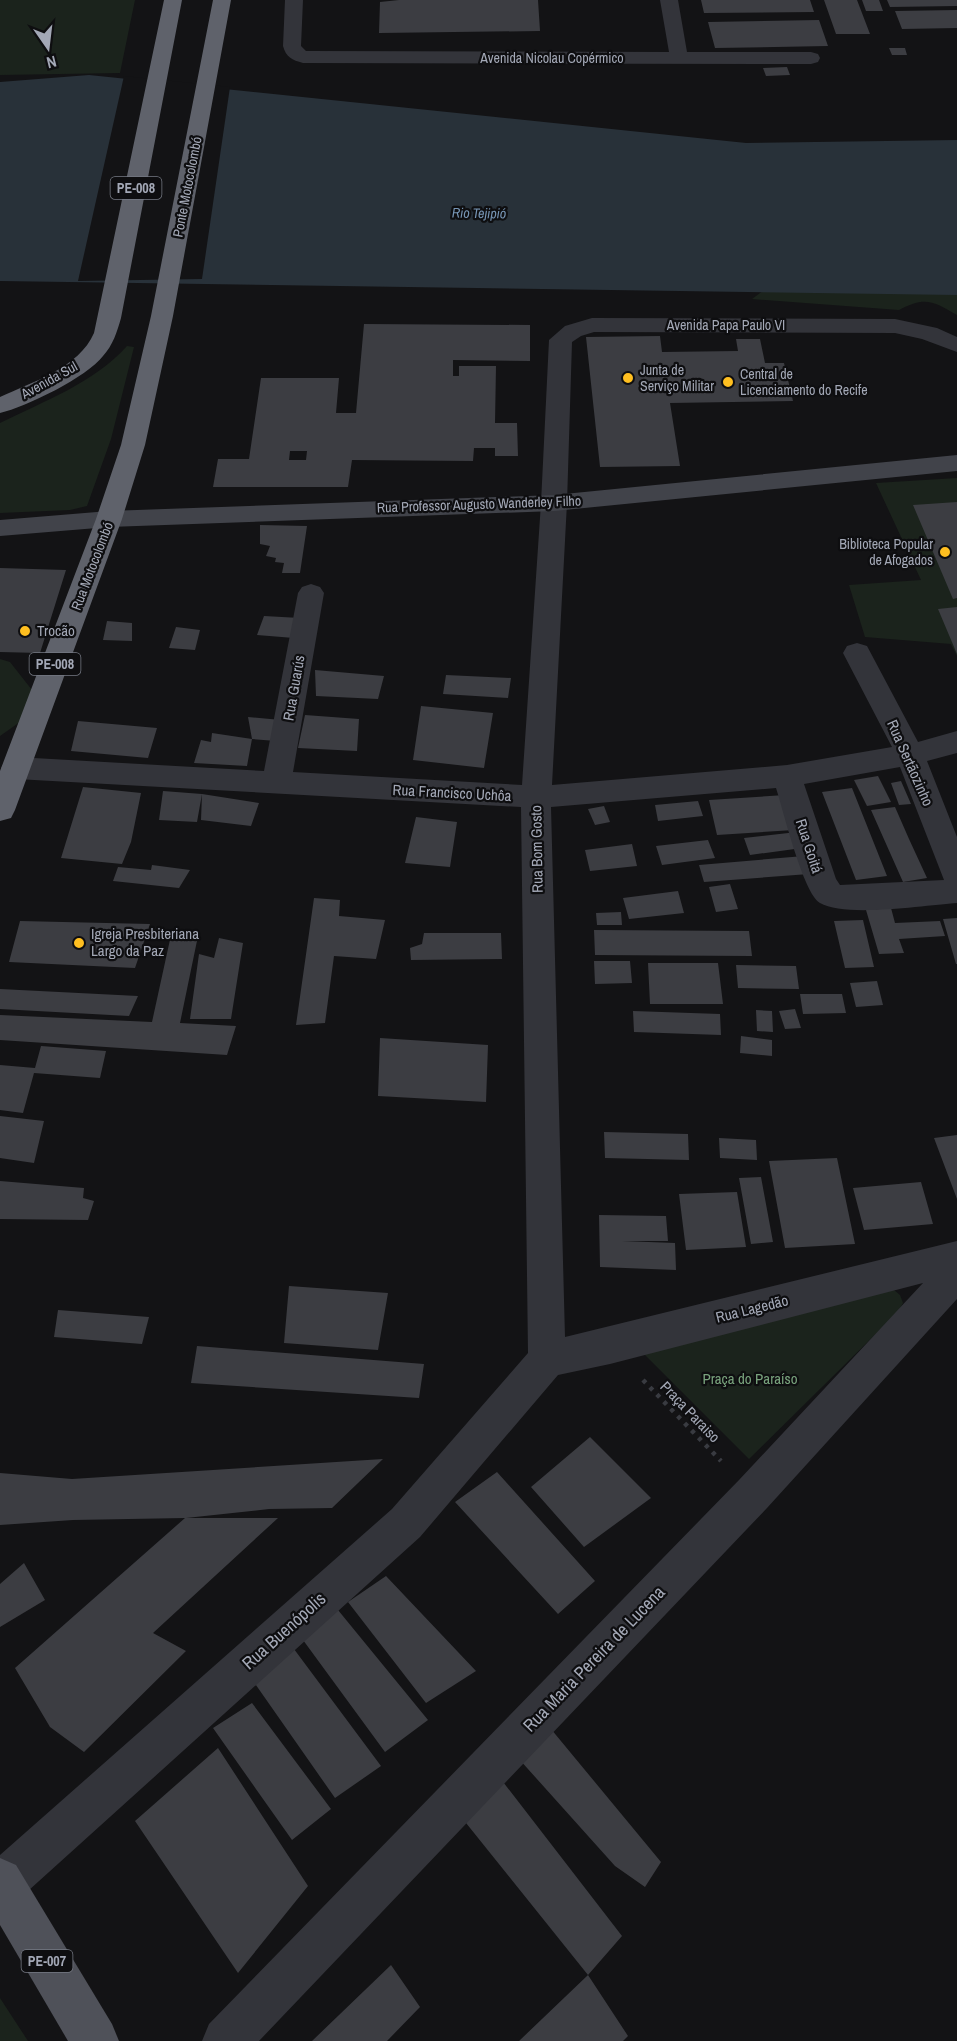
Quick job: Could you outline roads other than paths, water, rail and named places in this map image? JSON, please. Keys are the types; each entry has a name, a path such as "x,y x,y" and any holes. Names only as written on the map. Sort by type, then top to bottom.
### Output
{"highway":[{"name":"Avenida Sul","path":"0,406 67,372 92,355 102,341 110,318 173,0"},
{"name":"Ponte Motocolombó","path":"162,316 222,0"},
{"name":"Rua Motocolombó","path":"0,810 109,519 133,445 162,316"}],"main road":[{"name":"Rua Professor Augusto Wanderley Filho","path":"0,528 109,519 554,503 957,463"},
{"name":"PE-007","path":"1,1882 95,2041"}],"street":[{"name":"Avenida Nicolau Copérmico","path":"294,0 292,46 294,53 303,57 811,58"},
{"path":"669,0 679,58"},
{"name":"Avenida Papa Paulo VI","path":"561,340 573,331 592,325 895,326 929,333 957,345"},
{"name":"Rua Bom Gosto","path":"547,1359 536,797 554,503 561,340"},
{"name":"Rua Guarús","path":"276,783 311,593"},
{"name":"Rua Sertãozinho","path":"857,653 910,755 957,876"},
{"name":"Rua Francisco Uchôa","path":"16,768 536,797 787,776 910,755 957,742"},
{"name":"Rua Goitá","path":"787,776 822,885 830,894 845,898 957,891"},
{"name":"Rua Lagedão","path":"547,1359 610,1346 957,1258"},
{"name":"Rua Maria Pereira de Lucena","path":"226,2041 753,1494 957,1273"},
{"name":"Rua Buenópolis","path":"1,1882 406,1523 547,1359"}],"water":[{"name":"Rio Tejipió","path":"89,75 746,143 957,140 957,295 0,281 0,82"}],"place":[{"name":"Junta de Serviço Militar","path":"628,378"},
{"name":"Central de Licenciamento do Recife","path":"728,382"},
{"name":"Biblioteca Popular de Afogados","path":"945,552"},
{"name":"Trocão","path":"25,631"},
{"name":"Igreja Presbiteriana Largo da Paz","path":"79,943"}],"park label":[{"name":"Praça do Paraíso","path":"750,1379"}]}
